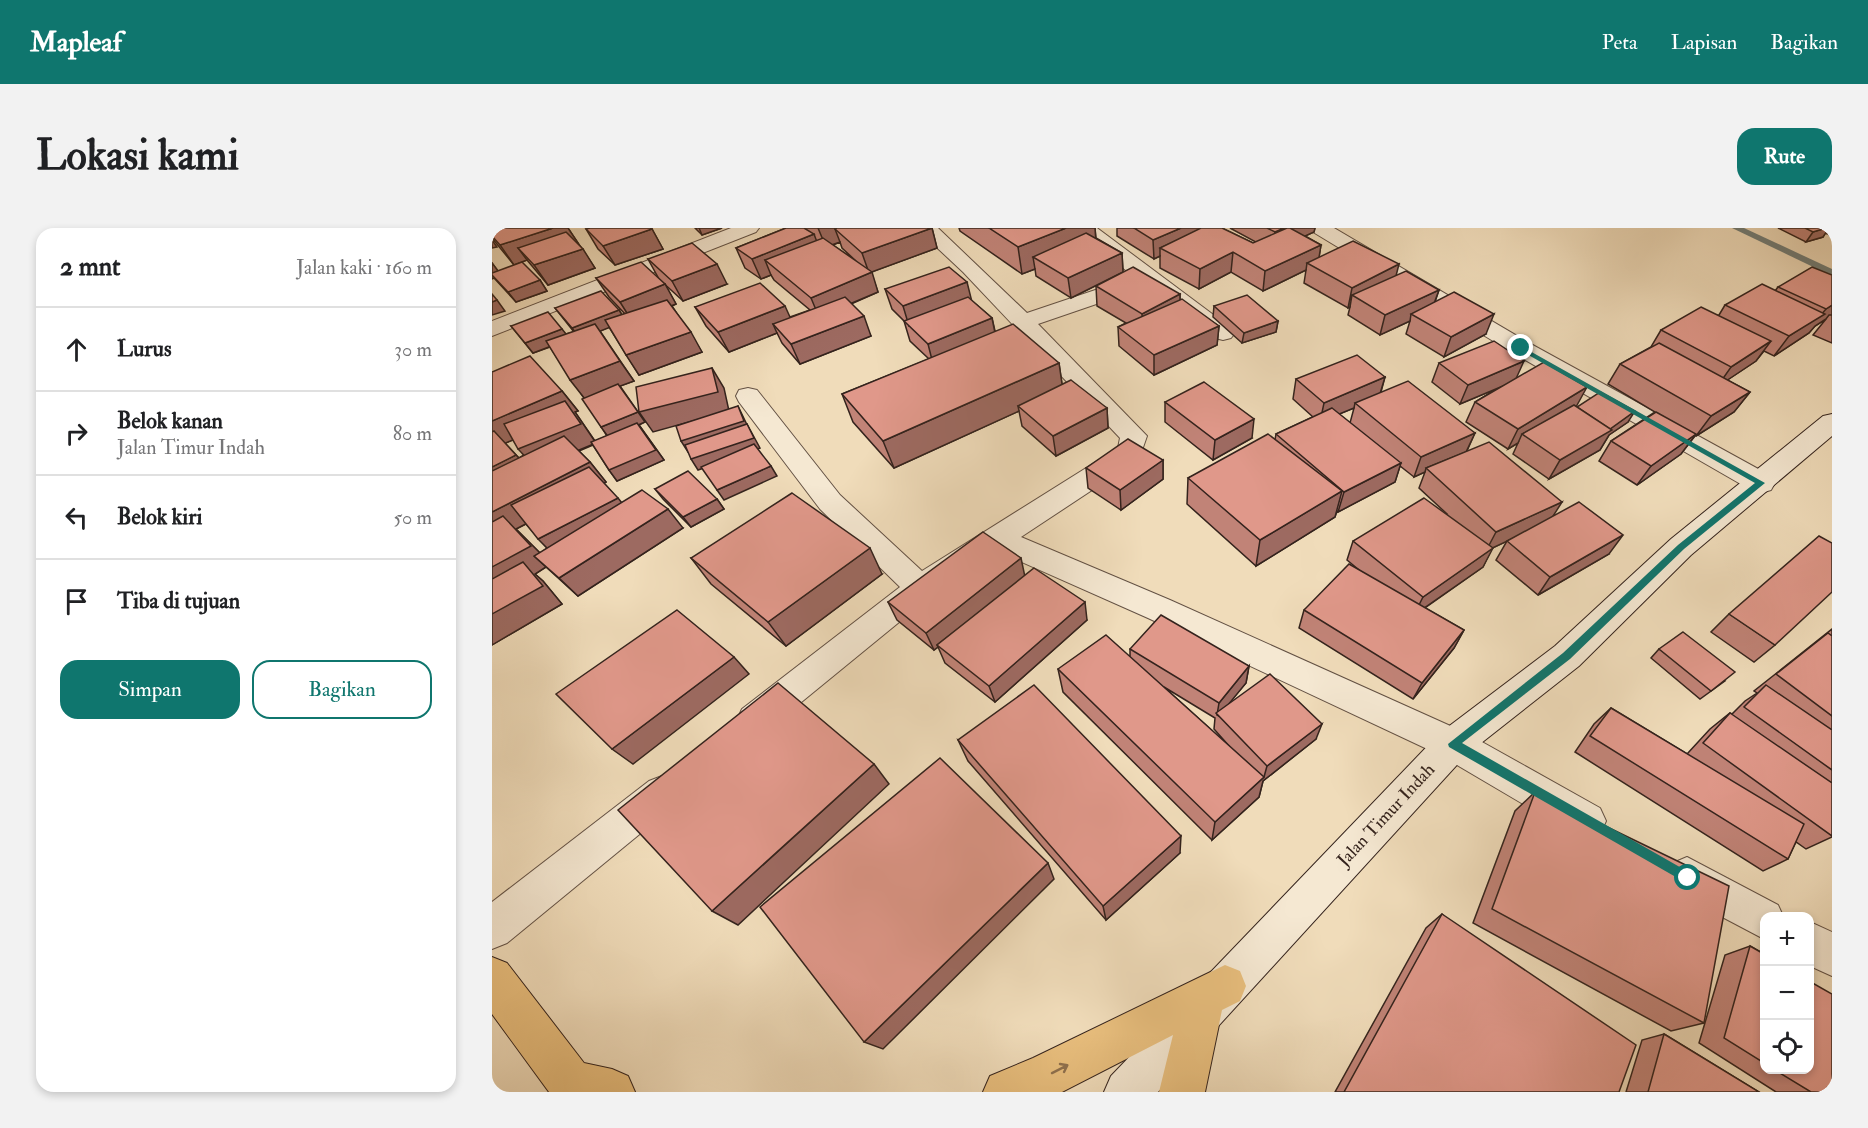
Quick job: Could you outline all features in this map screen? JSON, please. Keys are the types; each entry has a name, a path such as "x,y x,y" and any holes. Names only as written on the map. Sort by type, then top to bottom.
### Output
{"main road":[{"path":"492,978 573,1087 612,1092"},
{"path":"1006,1092 1213,999"},
{"path":"1182,1092 1213,999"}],"street":[{"path":"492,328 749,228"},
{"path":"734,736 920,588 1130,453 1134,436 1108,407 970,268 926,228"},
{"path":"1320,228 1521,348 1761,483"},
{"path":"1102,233 1149,279 1223,333"},
{"path":"1022,322 1149,279"},
{"path":"748,396 830,502 920,588"},
{"name":"Jalan Timur Indah","path":"1127,1092 1453,744 1567,656 1681,547 1832,422"},
{"path":"995,538 1159,609 1453,744 1616,837"},
{"path":"492,928 687,773"},
{"path":"1657,861 1760,917"},
{"path":"1814,946 1832,955"}],"building":[{"path":"492,228 553,228 500,245 492,236"},
{"path":"786,228 804,228 814,234 752,259 736,248"},
{"path":"932,228 862,253 835,229"},
{"path":"989,228 1066,228 1018,247"},
{"path":"1134,228 1181,228 1153,240"},
{"path":"1201,228 1222,228 1253,243 1290,228 1321,245 1265,271 1233,252 1200,269 1160,248"},
{"path":"1267,228 1284,228 1275,232"},
{"path":"1805,228 1826,228 1813,232"},
{"path":"586,229 652,229 603,246"},
{"path":"566,232 583,249 534,265 518,248"},
{"path":"1086,233 1122,253 1068,278 1033,257"},
{"path":"823,238 872,272 811,298 765,260"},
{"path":"1353,241 1399,264 1352,288 1307,263"},
{"path":"692,243 717,264 672,281 648,259"},
{"path":"522,262 540,280 508,292 492,273"},
{"path":"641,262 665,284 620,302 596,278"},
{"path":"949,267 967,282 903,306 885,289"},
{"path":"1133,267 1180,294 1142,314 1096,286"},
{"path":"1812,267 1832,275 1832,305 1826,309 1778,287"},
{"path":"1406,271 1439,290 1385,315 1352,295"},
{"path":"760,283 785,306 718,332 695,307"},
{"path":"1762,284 1825,314 1789,336 1725,305"},
{"path":"601,291 619,310 572,328 555,308"},
{"path":"1454,292 1494,314 1451,337 1411,314"},
{"path":"1247,295 1278,321 1244,333 1214,306"},
{"path":"845,297 864,316 791,344 773,324"},
{"path":"968,297 992,318 928,344 904,321"},
{"path":"1182,299 1219,326 1154,355 1118,327"},
{"path":"667,300 691,332 626,355 605,320"},
{"path":"1701,307 1771,341 1731,367 1661,330"},
{"path":"548,312 562,329 525,343 511,326"},
{"path":"595,324 620,361 570,380 546,341"},
{"path":"1013,324 1059,363 883,441 842,394"},
{"path":"1494,341 1524,361 1468,385 1439,363"},
{"path":"1659,343 1750,392 1711,416 1620,364"},
{"path":"1357,355 1385,377 1324,403 1296,379"},
{"path":"530,356 562,391 492,421 492,372"},
{"path":"1544,362 1587,387 1518,429 1475,402"},
{"path":"712,368 718,392 639,412 636,387"},
{"path":"1071,380 1107,408 1053,436 1018,406"},
{"path":"1408,381 1475,433 1421,457 1355,403"},
{"path":"1204,382 1254,419 1215,440 1165,402"},
{"path":"618,384 638,412 601,427 582,399"},
{"path":"1600,392 1635,411 1610,429 1577,407"},
{"path":"565,401 581,424 518,449 504,424"},
{"path":"1574,405 1612,430 1560,460 1522,434"},
{"path":"738,406 744,421 681,441 676,426"},
{"path":"1332,408 1401,463 1344,492 1276,434"},
{"path":"1656,412 1696,434 1651,466 1611,441"},
{"path":"637,423 656,450 609,470 591,442"},
{"path":"747,424 754,438 691,459 685,445"},
{"path":"494,431 516,455 492,467 492,432"},
{"path":"1268,434 1342,491 1260,540 1188,478"},
{"path":"564,436 590,462 492,512 492,471"},
{"path":"1128,439 1163,460 1120,490 1086,468"},
{"path":"1489,442 1562,502 1496,532 1426,468"},
{"path":"754,444 771,466 717,490 701,467"},
{"path":"589,467 618,498 538,539 511,505"},
{"path":"688,471 717,499 683,517 655,489"},
{"path":"642,490 668,509 559,578 534,556"},
{"path":"792,493 870,548 768,622 691,558"},
{"path":"1424,498 1493,548 1423,597 1353,541"},
{"path":"1579,502 1623,535 1550,577 1507,541"},
{"path":"503,516 531,546 492,567 492,522"},
{"path":"983,532 1021,558 926,633 888,602"},
{"path":"1819,536 1832,543 1832,592 1775,645 1729,614"},
{"path":"523,562 543,586 492,614 492,579"},
{"path":"1349,564 1464,630 1422,683 1304,610"},
{"path":"1034,568 1085,602 989,686 937,645"},
{"path":"677,610 734,657 612,749 556,694"},
{"path":"1161,615 1249,666 1219,703 1130,649"},
{"path":"1683,632 1735,672 1711,691 1659,649"},
{"path":"1828,633 1832,636 1832,716 1776,674"},
{"path":"1106,635 1264,777 1215,822 1058,669"},
{"path":"1270,674 1322,724 1267,766 1216,713"},
{"path":"778,683 874,764 712,911 618,810"},
{"path":"1034,685 1181,836 1103,906 958,740"},
{"path":"1766,685 1832,730 1832,770 1744,707"},
{"path":"1611,708 1804,824 1788,859 1590,736"},
{"path":"1730,713 1832,783 1832,836 1703,743"},
{"path":"940,758 1048,863 864,1042 760,907"},
{"path":"1535,792 1729,886 1704,1023 1492,909"},
{"path":"1442,914 1636,1045 1619,1092 1344,1092"},
{"path":"1750,946 1760,952 1760,1060 1724,1038"},
{"path":"1814,984 1832,994 1832,1092 1811,1092 1782,1074 1814,1074"},
{"path":"1664,1034 1759,1092 1648,1092"}],"waterway":[{"path":"1737,228 1832,273"}],"route":[{"path":"1521,348 1761,483 1681,547 1567,656 1453,744 1688,878"}]}
